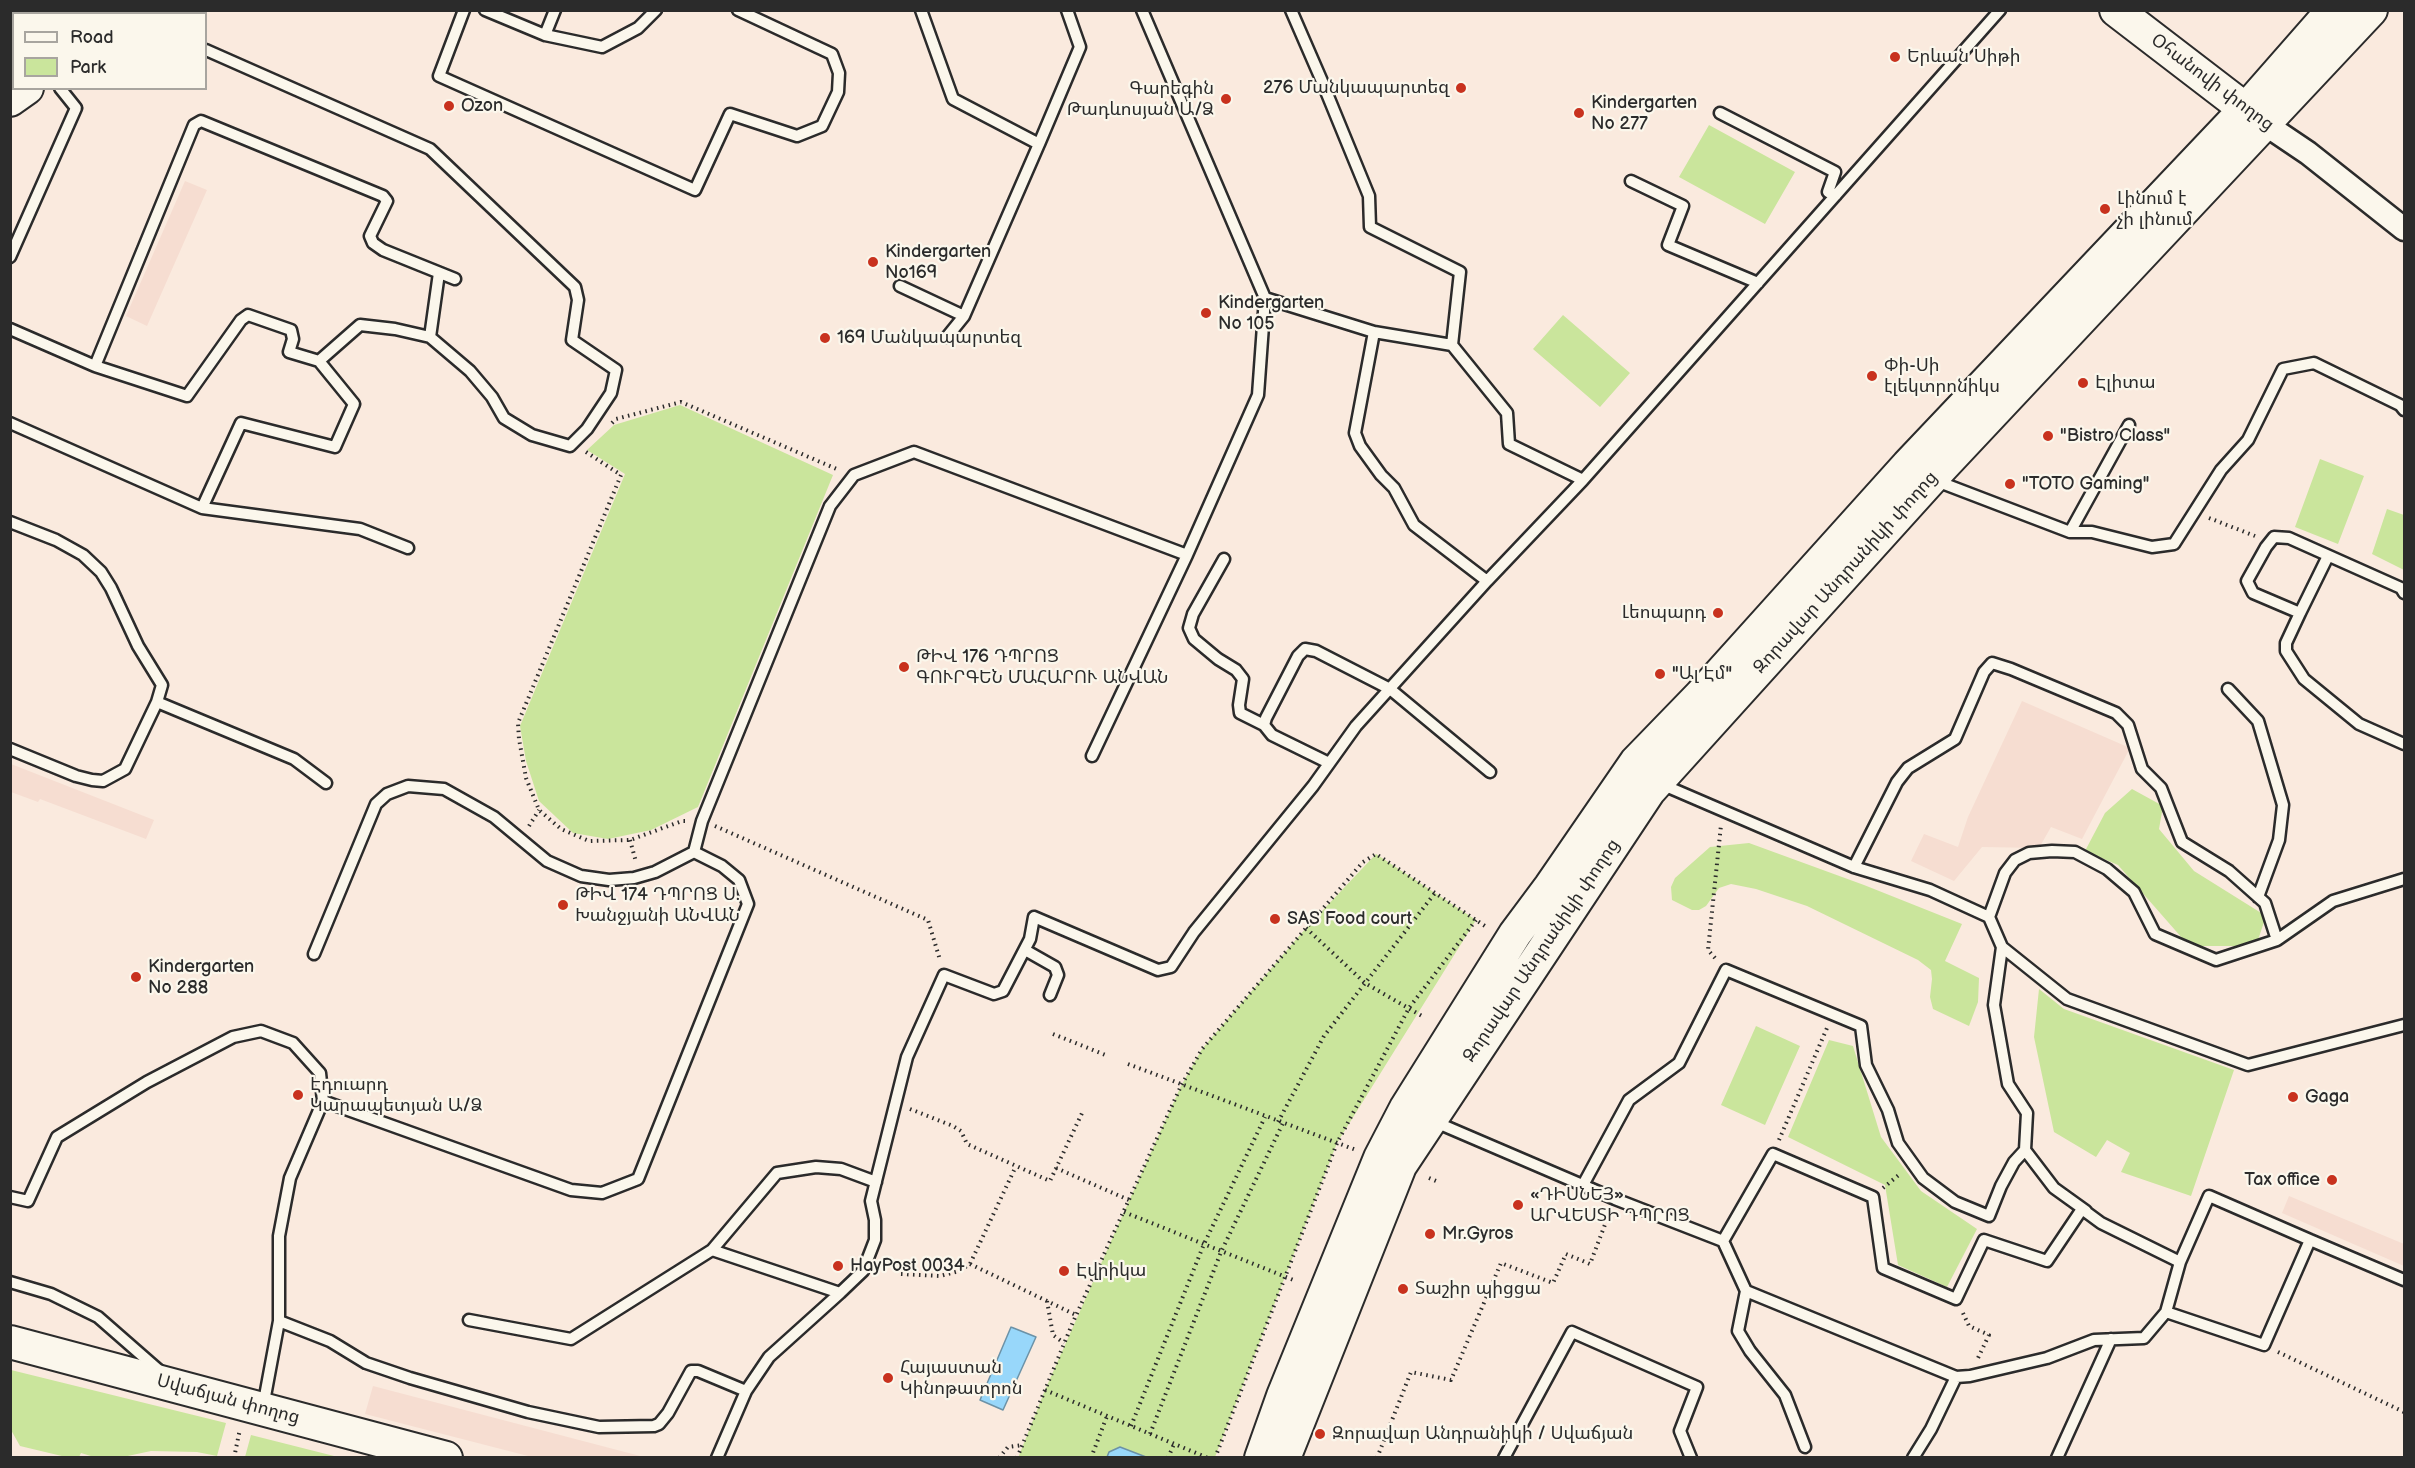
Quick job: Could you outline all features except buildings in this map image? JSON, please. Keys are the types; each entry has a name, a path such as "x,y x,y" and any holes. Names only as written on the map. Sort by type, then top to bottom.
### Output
{"main road":[{"name":"Օհանովի փողոց","path":"2116,10 2259,112"},
{"name":"Օհանովի փողոց","path":"2134,10 2259,112"},
{"name":"Զորավար Անդրանիկի փողոց","path":"1261,1458 1283,1395 1375,1169 1418,1114 1646,772 1920,472 2221,168 2333,10"},
{"name":"Զորավար Անդրանիկի փողոց","path":"2259,112 2371,10"},
{"path":"10,100 24,90"},
{"name":"Զորավար Անդրանիկի փողոց","path":"1284,1458 1400,1166 1418,1114"},
{"name":"Սվաճյան փողոց","path":"10,1342 176,1386 252,1417 446,1458"}],"street":[{"name":"Օհանովի փողոց","path":"2259,112 2404,229"}],"lane":[{"path":"464,10 439,76 695,190 730,114 797,136 822,126 838,92 839,73 832,54 738,10"},
{"path":"485,10 545,35 602,47 638,28 656,10"},
{"path":"545,35 555,10"},
{"path":"921,10 952,99 1039,144"},
{"path":"947,337 964,316 1080,47 1067,10"},
{"path":"1092,756 1258,395 1265,298 1142,10"},
{"path":"1291,10 1322,79 1369,196 1370,226 1460,272 1452,345"},
{"path":"717,1458 746,1390 769,1357 863,1271 875,1240 875,1221 871,1201 907,1057 944,975 994,994 1003,991 1026,950 1034,917 1158,970 1171,967 1200,924 1356,726 1487,581 1583,480 2000,10"},
{"path":"207,50 430,148 575,287 578,300 572,340 616,370 610,393 587,429 570,446 532,435 504,418 492,397 470,372 430,338 395,329 360,325 319,361"},
{"path":"10,257 76,108 62,90"},
{"path":"1720,113 1835,172 1828,192 1836,195"},
{"path":"95,366 194,125 201,121 383,196 387,201 370,236 373,243 383,250 454,279"},
{"path":"1631,181 1683,206 1668,245 1758,283"},
{"path":"430,338 439,273"},
{"path":"900,286 964,316"},
{"path":"1265,298 1374,332 1452,345 1507,413 1509,444 1583,480"},
{"path":"10,329 95,366 187,396 241,320 248,315 291,330 293,339 289,352 319,361 354,404 335,447 241,423 201,508"},
{"path":"1374,332 1355,432 1360,446 1381,475 1394,488 1414,525 1487,581"},
{"path":"1920,472 2070,532 2092,532 2152,547 2174,544 2221,470 2248,440 2283,369 2314,363 2400,405 2404,410"},
{"path":"10,423 201,508 360,529 408,548"},
{"path":"2070,532 2129,425"},
{"path":"314,954 376,804 387,794 408,786 444,789 494,817 547,861 581,876 609,879 640,876 655,872 694,852 702,821 830,506 854,475 914,452 1186,555"},
{"path":"10,522 56,540 83,555 101,572 138,646 162,685 157,702 125,770 103,781 76,776 10,749"},
{"path":"2300,613 2253,593 2247,580 2274,537 2289,538 2401,588 2404,593"},
{"path":"2328,556 2286,643 2286,651 2304,679 2360,724 2404,744"},
{"path":"1224,559 1193,614 1189,627 1194,639 1218,659 1236,670 1243,679 1240,713 1264,725 1272,735 1329,763"},
{"path":"1264,725 1298,656 1305,649 1316,651 1390,689 1490,772"},
{"path":"1854,867 1897,782 1908,768 1955,739 1984,672 1992,663 2116,713 2128,725 2142,769 2161,788 2182,842 2229,871 2265,903 2277,940"},
{"path":"2228,689 2258,722 2283,805 2278,840 2258,897"},
{"path":"157,702 294,759 326,783"},
{"path":"1646,772 1722,811 1854,867 1930,890 1989,917 2002,947 2067,999 2248,1065 2404,1025"},
{"path":"323,1101 571,1190 602,1193 638,1179 748,904 739,880 722,866 694,852"},
{"path":"1989,917 2005,873 2015,860 2029,853 2075,852 2107,868 2134,892 2155,934 2216,960 2277,940 2333,901 2404,879"},
{"path":"1583,1185 1629,1100 1679,1063 1726,970 1861,1026 1866,1065 1888,1110 1898,1143 1912,1164 1923,1178 1955,1202 1989,1216 2014,1162 2025,1150 2027,1113 2008,1084 1994,1005 2002,947"},
{"path":"1026,950 1055,967 1058,975 1050,995"},
{"path":"10,1197 28,1201 57,1137 147,1082 233,1036 261,1031 293,1043 320,1073 323,1101 290,1178 279,1236 279,1321 252,1417"},
{"path":"1418,1114 1615,1199 1723,1241 1746,1291 1738,1331 1749,1352 1785,1395 1805,1447"},
{"path":"2025,1150 2055,1188 2101,1223"},
{"path":"1723,1241 1773,1154 1873,1197 1883,1268 1956,1299 1984,1240 2047,1261 2082,1209 2101,1223 2180,1262"},
{"path":"469,1320 571,1339 712,1250 777,1173 816,1167 841,1168 876,1182"},
{"path":"1746,1291 1956,1377 1970,1376 2046,1358 2094,1340 2144,1338 2166,1312 2180,1262 2209,1196 2404,1280"},
{"path":"2166,1312 2264,1345 2310,1240"},
{"path":"712,1250 840,1293"},
{"path":"10,1282 51,1294 98,1317 176,1386"},
{"path":"279,1321 330,1341 366,1364 528,1412 599,1427 659,1424 668,1413 691,1371 698,1371 746,1390"},
{"path":"1504,1458 1572,1332 1697,1387 1680,1431 1691,1458"},
{"path":"2057,1458 2111,1339"},
{"path":"1913,1458 1956,1377"}],"path":[{"path":"616,419 681,402 854,475"},
{"path":"582,449 621,475 518,723 526,778 539,810 561,829 588,841 630,840 682,821 702,821 928,920 944,975"},
{"path":"2194,513 2270,541"},
{"path":"1722,811 1708,950 1726,970"},
{"path":"630,840 640,876"},
{"path":"1017,1458 1076,1315 1180,1086 1202,1048 1363,862 1376,854 1488,928"},
{"path":"1150,1434 1221,1252 1280,1123 1324,1036 1436,893"},
{"path":"1215,1458 1337,1143 1409,1008 1476,920"},
{"path":"1306,928 1365,983 1422,1016"},
{"path":"1773,1154 1833,1014"},
{"path":"1053,1034 1108,1056"},
{"path":"1128,1064 1180,1086 1349,1148"},
{"path":"896,1103 953,1126 961,1131 967,1144 1050,1181 1083,1111"},
{"path":"1131,1426 1204,1244 1265,1117"},
{"path":"1873,1197 1912,1164"},
{"path":"901,1274 940,1276 959,1271 970,1264 1016,1166"},
{"path":"1056,1168 1129,1200"},
{"path":"1429,1178 1436,1181"},
{"path":"1377,1458 1411,1372 1450,1380 1501,1263 1553,1283 1566,1254 1590,1264 1615,1199"},
{"path":"1124,1212 1296,1281"},
{"path":"970,1264 1076,1315"},
{"path":"1956,1299 1969,1326 1989,1335 1970,1376"},
{"path":"1047,1300 1053,1335 1064,1343"},
{"path":"2264,1345 2404,1412"},
{"path":"1045,1390 1208,1458"},
{"path":"1091,1458 1107,1416"},
{"path":"234,1458 252,1417"},
{"path":"1168,1458 1174,1444"},
{"path":"999,1458 1008,1447 1023,1445"}],"shaded area":[{"path":"185,181 207,190 147,326 126,316"},
{"path":"2022,701 2130,748 2082,839 2051,827 2039,848 1982,847 1954,881 1911,861 1924,834 1958,847 1968,817"},
{"path":"11,764 154,820 146,839 40,799 38,802 11,792"},
{"path":"2289,1196 2404,1244 2404,1266 2282,1213"},
{"path":"373,1386 644,1457 532,1457 365,1414"}],"green space":[{"path":"1709,125 1795,172 1765,224 1679,177"},
{"path":"1563,315 1630,373 1600,407 1533,349"},
{"path":"680,405 833,475 698,807 651,830 608,839 573,833 539,801 526,761 520,726 625,474 587,450 614,425"},
{"path":"2320,459 2364,476 2338,544 2295,527"},
{"path":"2387,509 2404,515 2404,570 2372,554"},
{"path":"2132,789 2163,806 2159,829 2194,871 2266,916 2256,946 2189,946 2118,865 2085,851 2105,813"},
{"path":"1749,843 1962,924 1945,961 1979,978 1978,1002 1969,1026 1933,1009 1930,997 1931,970 1918,960 1807,906 1756,889 1731,884 1719,888 1706,906 1699,910 1692,910 1672,900 1671,887 1675,878 1710,847"},
{"path":"1376,854 1476,920 1337,1143 1215,1457 1018,1458 1045,1390 1124,1212 1181,1086 1202,1049 1306,928"},
{"path":"2039,989 2064,1009 2234,1070 2191,1196 2121,1172 2130,1153 2107,1140 2096,1157 2054,1132 2034,1037"},
{"path":"1756,1026 1800,1046 1765,1125 1721,1105"},
{"path":"1829,1040 1853,1046 1881,1137 1921,1191 1977,1229 1947,1287 1898,1265 1885,1185 1788,1137"},
{"path":"11,1370 226,1423 217,1456 197,1452 151,1451 123,1457 94,1457 81,1453 79,1457 66,1457 20,1446 11,1430"},
{"path":"251,1435 338,1457 245,1457"}],"water":[{"path":"1011,1327 1036,1337 1003,1410 980,1400"},
{"path":"1120,1447 1146,1457 1107,1457 1109,1452"}],"place":[{"name":"Երևան Սիթի","path":"1895,57"},
{"name":"276 Մանկապարտեզ","path":"1461,88"},
{"name":"Գարեգին Թադևոսյան Ա/Ձ","path":"1226,99"},
{"name":"Ozon","path":"449,106"},
{"name":"Kindergarten No 277","path":"1579,113"},
{"name":"Լինում է չի լինում","path":"2105,209"},
{"name":"Kindergarten No169","path":"873,262"},
{"name":"Kindergarten No 105","path":"1206,313"},
{"name":"169 Մանկապարտեզ","path":"825,338"},
{"name":"Փի-Սի էլեկտրոնիկս","path":"1872,376"},
{"name":"Էլիտա","path":"2083,383"},
{"name":"\"Bistro Class\"","path":"2048,436"},
{"name":"\"TOTO Gaming\"","path":"2010,484"},
{"name":"Լեոպարդ","path":"1718,613"},
{"name":"ԹԻՎ 176 ԴՊՐՈՑ ԳՈՒՐԳԵՆ ՄԱՀԱՐՈՒ ԱՆՎԱՆ","path":"904,667"},
{"name":"\"Ալ Էմ\"","path":"1660,674"},
{"name":"ԹԻՎ 174 ԴՊՐՈՑ Ս. Խանջյանի ԱՆՎԱՆ","path":"563,905"},
{"name":"SAS Food court","path":"1275,919"},
{"name":"Kindergarten No 288","path":"136,977"},
{"name":"Էդուարդ Կարապետյան Ա/Ձ","path":"298,1095"},
{"name":"Gaga","path":"2293,1097"},
{"name":"Tax office","path":"2332,1180"},
{"name":"«ԴԻՍՆԵՅ» ԱՐՎԵՍՏԻ ԴՊՐՈՑ","path":"1518,1205"},
{"name":"Mr.Gyros","path":"1430,1234"},
{"name":"HayPost 0034","path":"838,1266"},
{"name":"Էվրիկա","path":"1064,1271"},
{"name":"Տաշիր պիցցա","path":"1403,1289"},
{"name":"Հայաստան Կինոթատրոն","path":"888,1378"},
{"name":"Զորավար Անդրանիկի / Սվաճյան","path":"1320,1434"}]}
